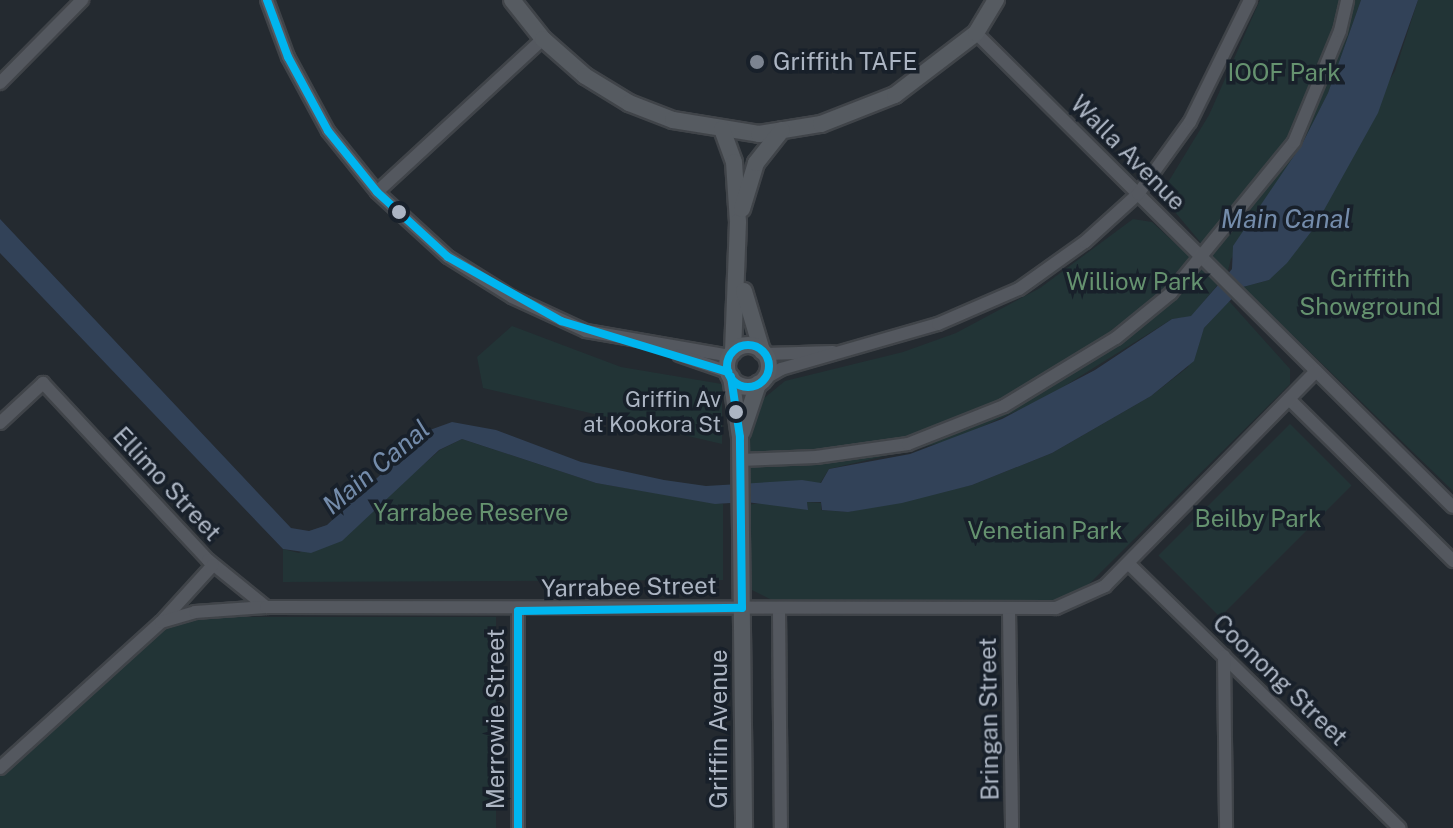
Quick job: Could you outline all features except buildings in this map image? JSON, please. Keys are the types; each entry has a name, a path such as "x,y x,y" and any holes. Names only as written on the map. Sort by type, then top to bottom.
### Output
{"main road":[{"path":"512,0 543,39 585,76 629,103 673,120 759,134 821,124 895,95 976,33 996,0"},
{"name":"Griffin Avenue","path":"722,129 734,162 739,245 748,313 763,352 761,381 740,437"},
{"name":"Griffin Avenue","path":"738,222 756,163 782,130"},
{"name":"Griffin Avenue","path":"739,245 730,364 740,437 744,828"},
{"path":"761,381 740,385 730,364 750,345 763,352"}],"street":[{"path":"0,83 82,0"},
{"path":"267,0 306,92 328,131 377,192 448,257 512,297 586,331 730,364"},
{"path":"761,381 838,352 907,337 1019,289 1085,242 1138,194 1190,122 1250,0"},
{"path":"740,460 816,457 908,444 1004,406 1116,338 1171,293 1294,142 1340,31 1347,0"},
{"name":"Walla Avenue","path":"976,33 1453,507"},
{"path":"377,192 543,39"},
{"path":"763,352 838,352"},
{"name":"Yarrabee Street","path":"0,768 161,622 195,612 266,607 518,611 742,608 1009,610 1056,608 1086,599 1129,564 1316,371"},
{"name":"Ellimo Street","path":"0,423 43,383 213,565 266,607"},
{"path":"1289,399 1453,561"},
{"name":"Coonong Street","path":"1129,564 1400,828"},
{"path":"161,622 213,565"},
{"path":"779,610 781,828"},
{"name":"Bringan Street","path":"1009,610 1012,828"},
{"name":"Merrowie Street","path":"518,611 518,828"},
{"path":"1224,656 1226,828"}],"green space":[{"name":"IOOF Park","path":"1260,0 1361,0 1328,93 1302,144 1231,259 1227,274 1170,206 1164,189 1209,115"},
{"name":"Griffith Showground","path":"1418,0 1453,0 1453,491 1243,287 1269,280 1395,71"},
{"name":"Williow Park","path":"1133,219 1152,222 1219,283 1191,317 1172,319 1047,397 953,440 829,469 819,485 748,486 750,422 763,399 785,381 903,352 956,333 1040,288"},
{"name":"Venetian Park","path":"1229,301 1290,369 1290,384 1081,592 1049,602 780,604 748,588 746,505 779,501 808,509 807,502 821,503 821,510 848,512 972,485 1052,453 1151,396 1188,367 1204,328"},
{"path":"512,326 621,367 722,384 722,444 483,388 477,357"},
{"name":"Beilby Park","path":"1290,424 1352,486 1220,617 1158,556"},
{"name":"Yarrabee Reserve","path":"462,439 596,483 723,504 723,580 283,582 283,549 299,553 399,486 440,450"},
{"path":"202,617 496,617 496,828 0,828 0,774 144,643 169,626"}],"water":[{"name":"Main Canal","path":"1361,0 1418,0 1378,113 1314,228 1287,263 1269,280 1243,287 1204,328 1194,361 1151,396 1052,453 972,485 902,503 848,512 822,510 821,502 807,502 808,510 746,502 715,504 596,483 462,439 439,450 342,541 311,553 283,549 0,253 0,219 291,528 309,531 327,525 427,431 452,422 496,430 581,462 664,480 706,486 802,480 821,483 829,469 910,454 1002,419 1095,370 1172,319 1191,316 1232,269 1233,246 1302,144 1328,93"}],"transit line":[{"path":"267,0 288,57 328,131 377,192 448,257 561,321 728,372"},
{"path":"748,345 762,352 769,366 762,380 748,387 734,380 727,366 734,352 748,345"},
{"path":"518,828 518,611 742,608 740,437 731,377"}],"place":[{"name":"Griffith TAFE","path":"757,62"},
{"name":"Griffin Av at Kookora St","path":"736,412"}]}
